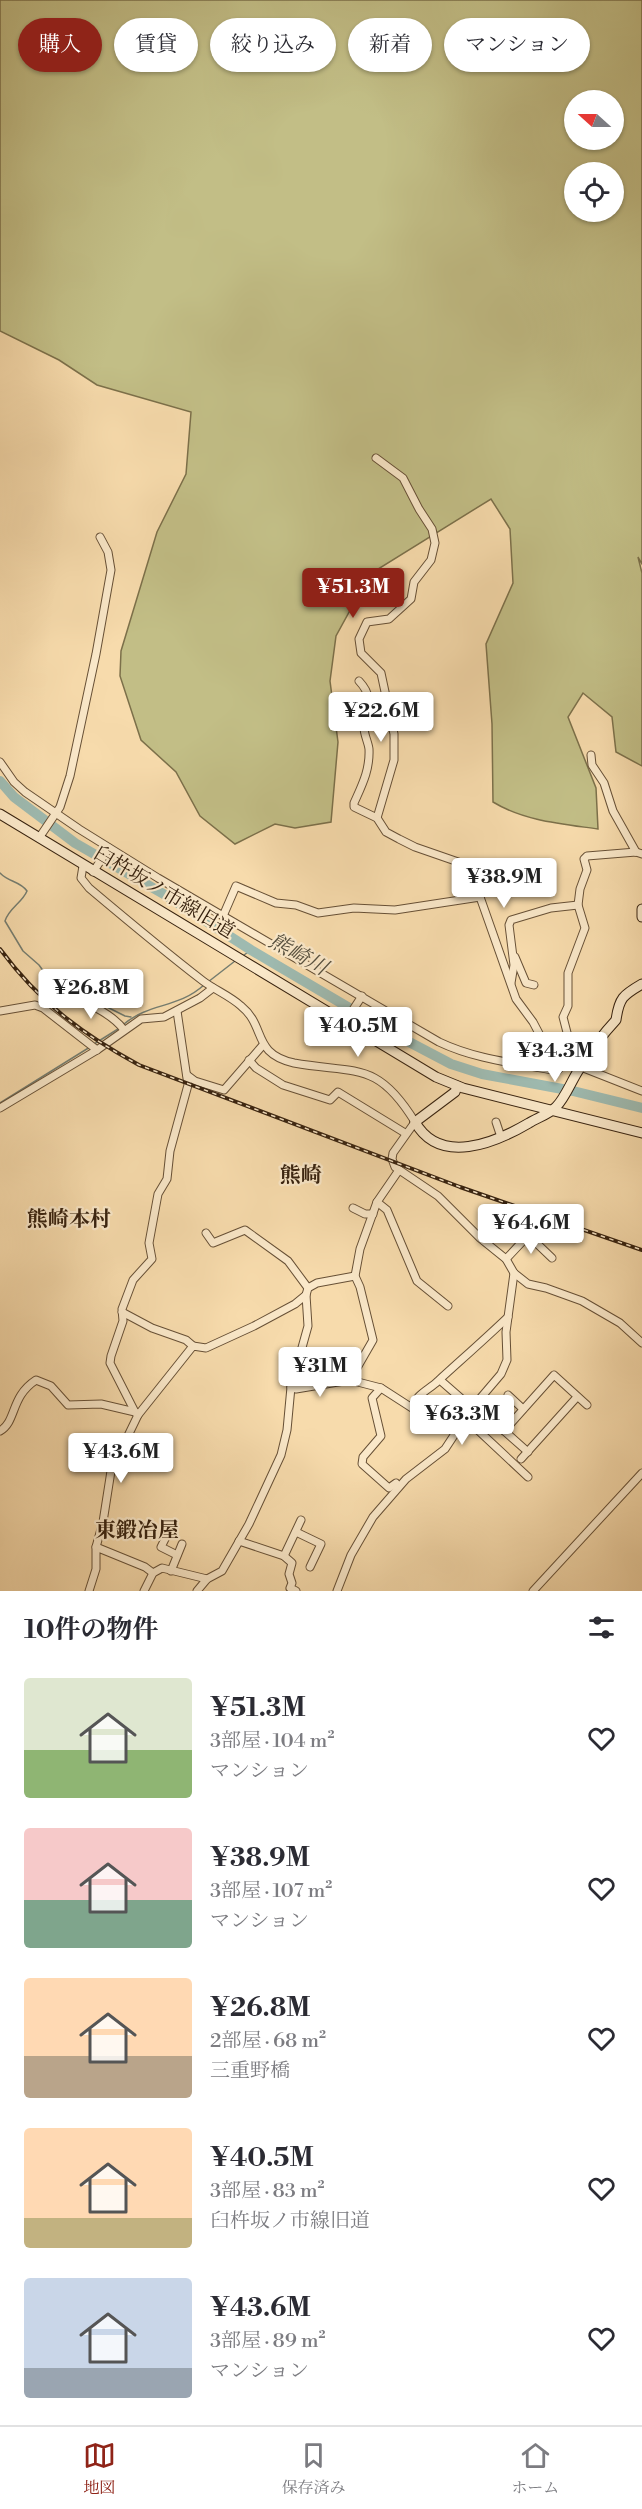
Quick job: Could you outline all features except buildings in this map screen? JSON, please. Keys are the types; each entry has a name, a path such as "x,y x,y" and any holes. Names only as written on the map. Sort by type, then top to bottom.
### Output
{"street":[{"path":"376,458 403,478 435,536 433,556 414,582 411,599 389,619 367,622 360,639 361,652 381,673 394,734 394,760 377,818"},
{"path":"40,836 60,807 75,756 109,591 111,570 108,552 100,537"},
{"path":"359,681 364,686 370,706 364,727 368,740 369,761 367,773 354,807 377,818 386,832 415,847 464,864 480,897 516,999 533,1022 553,1060 642,1091"},
{"path":"573,1068 571,1048 563,1017 568,1006 568,973 585,927 578,905 580,889 587,870 585,857 639,853 613,811 604,783 592,765 591,755"},
{"path":"0,762 19,787 109,849 460,1052 557,1071 573,1068"},
{"name":"臼杵坂ノ市線旧道","path":"0,812 83,866 95,870 231,955 346,1021 436,1077 458,1086 554,1108 642,1133"},
{"path":"95,870 109,849"},
{"path":"83,866 80,876 86,885 202,980 243,1006 253,1021 262,1045 283,1060 366,1073 388,1087 427,1137 456,1148 470,1147 501,1136 554,1108 573,1068 616,1020 617,1006 621,999 642,984"},
{"path":"223,916 236,886 276,903 296,905 318,912 354,908 395,910 480,897"},
{"path":"511,983 514,972 509,926 514,917 551,908 578,905"},
{"path":"642,909 642,917"},
{"path":"513,952 526,983 534,985"},
{"path":"0,1108 123,1027 141,1019 164,1017 177,1011 212,987"},
{"path":"346,1021 361,996"},
{"path":"65,1000 74,998 82,1001 123,1027"},
{"path":"0,1011 35,1005 43,1008 94,1047"},
{"path":"137,1413 111,1363 111,1356 133,1280 152,1259 149,1243 158,1194 166,1179 170,1151 188,1085 177,1011"},
{"path":"187,1075 195,1081 224,1090 262,1045"},
{"path":"249,1060 256,1068 283,1085 330,1100 338,1092 405,1133"},
{"path":"458,1086 455,1092 415,1122 405,1133 392,1159 399,1170 438,1196 480,1238 506,1259 514,1272 528,1284 582,1301 620,1323 642,1343"},
{"path":"496,1122 501,1136"},
{"path":"350,1380 373,1340 360,1287 355,1276 360,1249 377,1202 399,1170"},
{"path":"377,1202 387,1210 417,1281 448,1306"},
{"path":"353,1208 365,1214 373,1214"},
{"path":"506,1259 537,1226"},
{"path":"197,1591 207,1579 222,1571 280,1455 287,1430 291,1388 308,1326 307,1291 288,1261 245,1230 213,1243 206,1233"},
{"path":"528,1235 552,1258"},
{"path":"381,1388 372,1398 381,1436 363,1457 362,1464 389,1488 445,1449 472,1408 501,1374 506,1363 508,1317 514,1272"},
{"path":"122,1312 152,1328 186,1340 193,1346 207,1348 295,1304 320,1281 355,1276"},
{"path":"291,1388 350,1380 381,1388 412,1408 417,1399 508,1317"},
{"path":"88,1591 96,1569 96,1547 103,1522 111,1471 137,1413 150,1401 193,1346"},
{"path":"504,1431 554,1375 587,1405"},
{"path":"0,1431 6,1427 20,1393 36,1380 51,1386 68,1405 101,1404 137,1413"},
{"path":"440,1380 472,1408"},
{"path":"508,1395 523,1409"},
{"path":"521,1459 578,1397"},
{"path":"466,1419 528,1477"},
{"path":"477,1429 493,1421 528,1452"},
{"path":"337,1591 351,1555 373,1517 393,1491 412,1473"},
{"path":"533,1591 642,1473"},
{"path":"284,1556 301,1520"},
{"path":"170,1528 161,1547 177,1556"},
{"path":"296,1532 321,1544 310,1567"},
{"path":"239,1541 284,1556 292,1563 289,1574 292,1583 290,1587 296,1591"},
{"path":"171,1571 182,1544"},
{"path":"96,1547 145,1567 153,1573"},
{"path":"144,1591 153,1573 162,1568 207,1579"}],"shaded area":[{"path":"0,0 642,0 642,564 638,557 642,573 642,766 616,752 612,717 583,693 568,717 596,788 598,829 531,818 493,802 492,724 486,644 513,583 510,529 491,499 370,574 336,636 330,681 338,742 331,822 295,828 275,824 235,844 200,816 176,772 141,740 120,676 121,651 157,532 186,474 191,412 97,385 59,360 0,331"}],"waterway":[{"name":"熊崎川","path":"0,781 14,797 75,843 167,896 251,950 392,1033 451,1064 482,1074 573,1091 642,1108"},
{"path":"0,873 27,891 5,921 23,951 39,965 54,986 81,994 131,1017"},
{"name":"熊崎川","path":"244,955 251,950"},
{"path":"208,982 235,961"},
{"path":"124,1024 144,1012 184,998 204,985"},
{"path":"94,1044 118,1029"},
{"path":"0,1103 90,1047"}],"railway":[{"path":"0,949 46,1001 80,1029 139,1065 460,1187 642,1250"}],"district":[{"name":"熊崎","path":"301,1176"},
{"name":"熊崎本村","path":"69,1220"},
{"name":"東鍛冶屋","path":"137,1531"}]}
